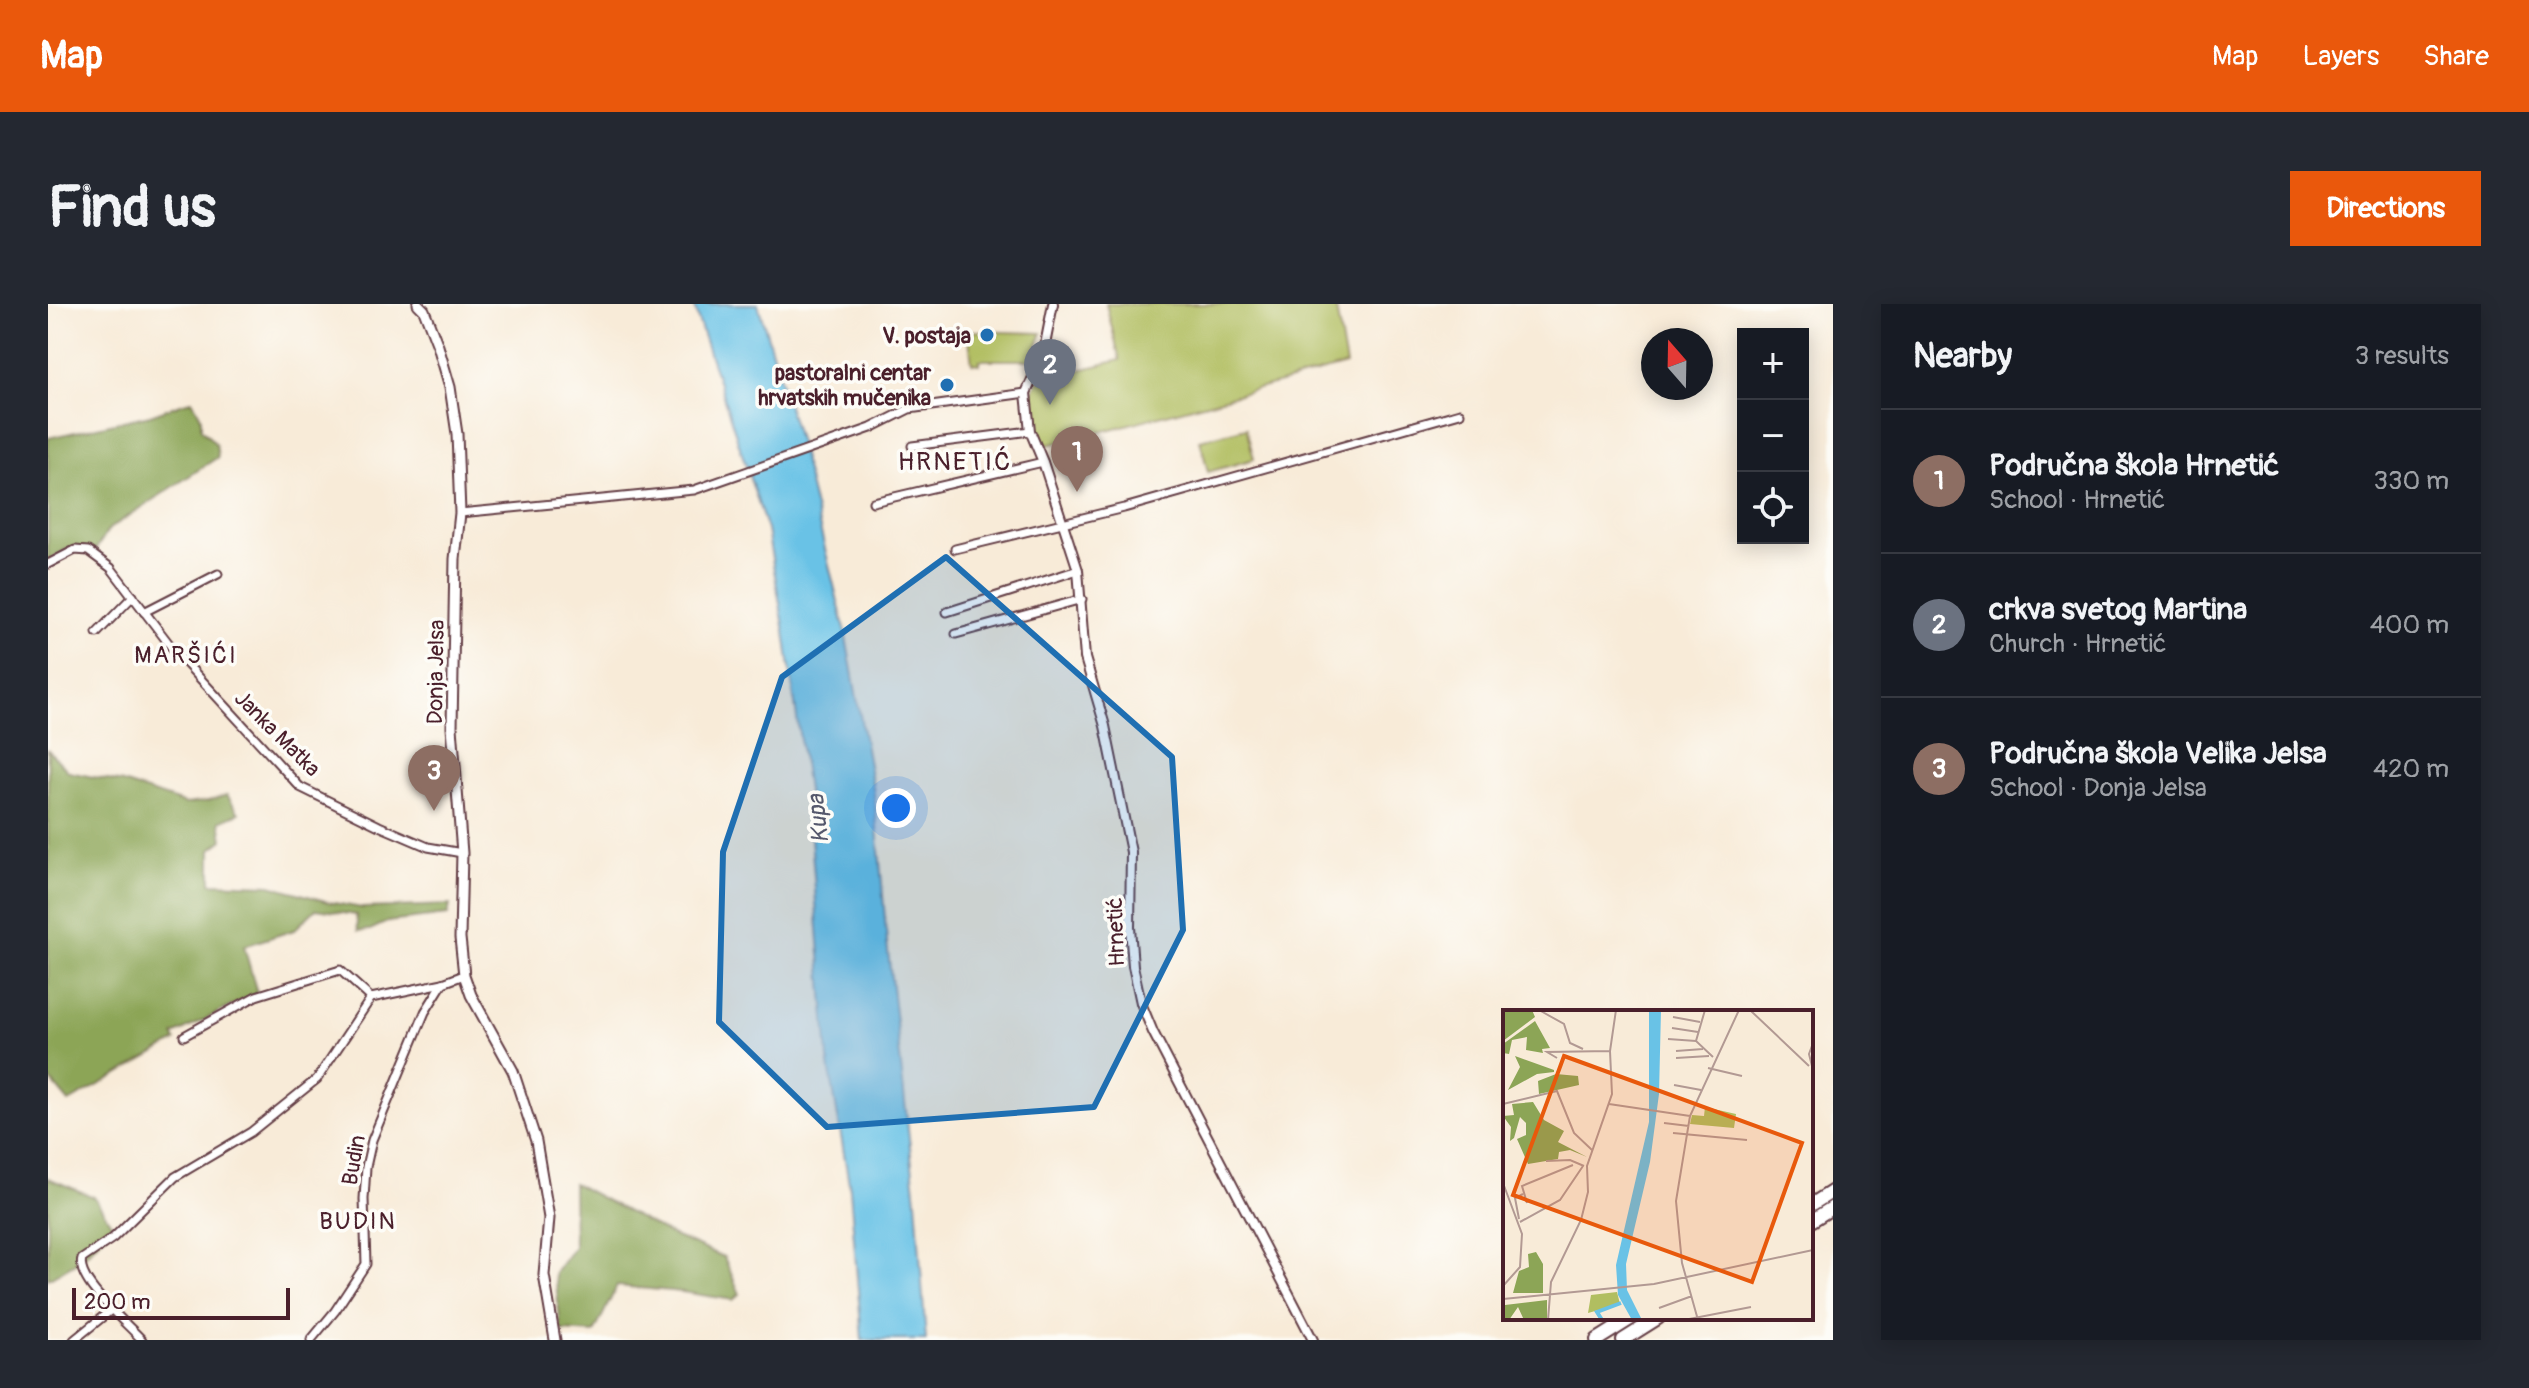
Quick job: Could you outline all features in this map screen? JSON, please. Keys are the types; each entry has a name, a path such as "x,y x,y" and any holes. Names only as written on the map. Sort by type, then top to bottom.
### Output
{"highway":[{"path":"1813,1204 1833,1191"},
{"path":"1813,1220 1833,1207"},
{"path":"1597,1340 1629,1320"},
{"path":"1623,1340 1655,1320"}],"main road":[{"name":"Donja Jelsa","path":"418,304 424,310 438,346 450,387 457,434 460,513 455,559 452,727 462,853 460,923 464,975 471,995 513,1071 536,1141 549,1218 544,1275 555,1340"}],"street":[{"path":"460,513 694,490 844,438 909,409 1026,393 1043,355 1053,304"},
{"name":"Hrnetić","path":"1026,393 1030,431 1078,570 1085,658 1105,726 1131,852 1130,942 1141,1003 1153,1032 1313,1340"},
{"path":"955,549 1136,505 1460,413"},
{"path":"912,446 1030,431"},
{"path":"873,502 1043,462"},
{"name":"Janka Matka","path":"48,564 68,551 88,551 111,568 173,649 300,787 428,847 462,853"},
{"path":"947,612 1078,570"},
{"path":"144,612 218,574"},
{"path":"97,633 133,596"},
{"path":"956,634 1082,599"},
{"path":"184,1036 256,996 340,970 371,998"},
{"path":"142,1340 123,1318 111,1310 83,1275 82,1259 113,1238 175,1177 251,1132 317,1079 371,998 443,983 464,975"},
{"name":"Budin","path":"311,1340 335,1311 366,1264 364,1199 372,1140 425,1012 443,983"},
{"path":"74,1340 111,1310"}],"highlighted area":[{"path":"946,557 1172,757 1183,930 1094,1107 827,1127 719,1022 723,852 782,677"}],"green space":[{"path":"1106,304 1335,304 1346,365 1042,446 1031,404 1031,396 1039,380 1120,360"},
{"path":"968,331 1042,333 1031,360 979,360 979,364 972,363"},
{"path":"192,400 201,417 201,429 216,444 218,457 109,529 96,549 67,549 48,561 48,438 150,415"},
{"path":"1246,428 1254,459 1208,472 1200,440"},
{"path":"48,750 69,772 123,783 186,804 227,795 239,813 220,821 223,840 211,849 211,883 270,885 362,908 450,905 448,915 387,922 370,930 358,931 356,915 316,909 294,930 244,946 257,993 174,1035 176,1041 69,1102 48,1077"},
{"path":"48,1178 94,1197 113,1226 82,1259 48,1279"},
{"path":"573,1183 671,1235 724,1257 740,1294 733,1300 617,1286 594,1333 561,1331 555,1273 574,1247"}],"water":[{"name":"Kupa","path":"693,304 758,304 799,443 844,626 874,793 916,1200 926,1340 862,1340 850,1189 828,1059 808,798 785,632 767,530"}],"place":[{"name":"V. postaja","path":"987,335"},
{"name":"pastoralni centar hrvatskih mučenika","path":"947,385"},
{"name":"crkva svetog Martina","path":"1050,405"},
{"name":"Područna škola Hrnetić","path":"1077,492"},
{"name":"Područna škola Velika Jelsa","path":"434,811"}],"district":[{"name":"HRNETIĆ","path":"955,461"},
{"name":"MARŠIĆI","path":"186,655"},
{"name":"BUDIN","path":"358,1221"}]}
